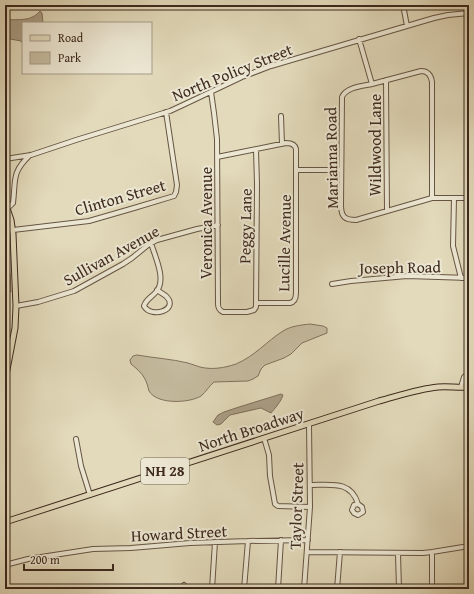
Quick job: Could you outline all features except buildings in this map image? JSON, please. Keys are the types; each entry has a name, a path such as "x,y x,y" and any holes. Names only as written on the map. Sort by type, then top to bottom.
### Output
{"main road":[{"path":"5,380 7,355 15,326 16,306 13,230 6,205"},
{"name":"North Broadway","path":"461,388 469,386"},
{"name":"North Broadway","path":"5,522 379,402 438,387 461,388 469,390"}],"street":[{"path":"403,5 407,26"},
{"name":"North Policy Street","path":"6,159 31,155 166,112 242,77 271,66 359,39 448,15 469,13"},
{"path":"359,39 372,84"},
{"name":"Marianna Road","path":"432,198 432,82 428,72 421,71 386,80 350,90 344,94 342,97 341,170 341,209 343,216 349,220 356,220 432,198 469,198"},
{"name":"Wildwood Lane","path":"386,80 387,211"},
{"name":"Veronica Avenue","path":"211,92 217,131 218,308 223,312 247,312 254,310 256,303"},
{"name":"Clinton Street","path":"13,230 89,221 139,207 175,194 177,186 166,112"},
{"path":"217,157 282,144 281,116"},
{"name":"Lucille Avenue","path":"256,303 290,304 295,299 296,293 297,152 296,147 292,144 282,144"},
{"name":"Peggy Lane","path":"256,150 258,184 256,303"},
{"path":"5,153 6,159"},
{"path":"6,205 13,203 14,181 16,174 21,165 31,155"},
{"path":"297,170 341,170"},
{"path":"454,198 453,246 461,278"},
{"name":"Sullivan Avenue","path":"16,306 38,302 74,291 123,264 157,240 218,225"},
{"path":"151,244 161,277 161,284 158,290 145,302 144,306 147,310 158,312 164,311 168,308 168,299 158,290"},
{"name":"Joseph Road","path":"332,284 407,276 469,278"},
{"path":"461,388 464,377 469,373"},
{"name":"Taylor Street","path":"304,589 310,507 309,424"},
{"path":"264,438 269,455 270,476 275,504 278,506 310,507"},
{"path":"76,439 81,466 90,495"},
{"path":"310,485 343,486 353,494 358,504"},
{"path":"278,589 281,540"},
{"name":"Howard Street","path":"5,565 28,559 93,549 215,542 308,540"},
{"path":"244,589 248,541"},
{"path":"212,589 215,542"},
{"path":"307,552 432,552 469,546"},
{"path":"337,589 340,552"},
{"path":"432,552 432,589"},
{"path":"398,553 399,589"},
{"path":"180,589 184,585"}],"green space":[{"path":"10,273 11,292 5,292 5,274"},
{"path":"310,324 327,328 327,333 302,343 291,354 265,365 261,369 258,376 253,379 248,381 214,382 201,396 189,400 166,401 153,396 149,391 144,377 131,364 130,360 133,356 137,355 190,363 204,368 222,367 243,361 286,329"}],"shaded area":[{"path":"40,11 42,13 43,22 22,22 22,42 5,38 5,20 19,20 36,15"},
{"path":"281,394 283,395 281,400 271,413 261,408 230,415 221,424 217,425 213,422 218,415 224,412"}]}
